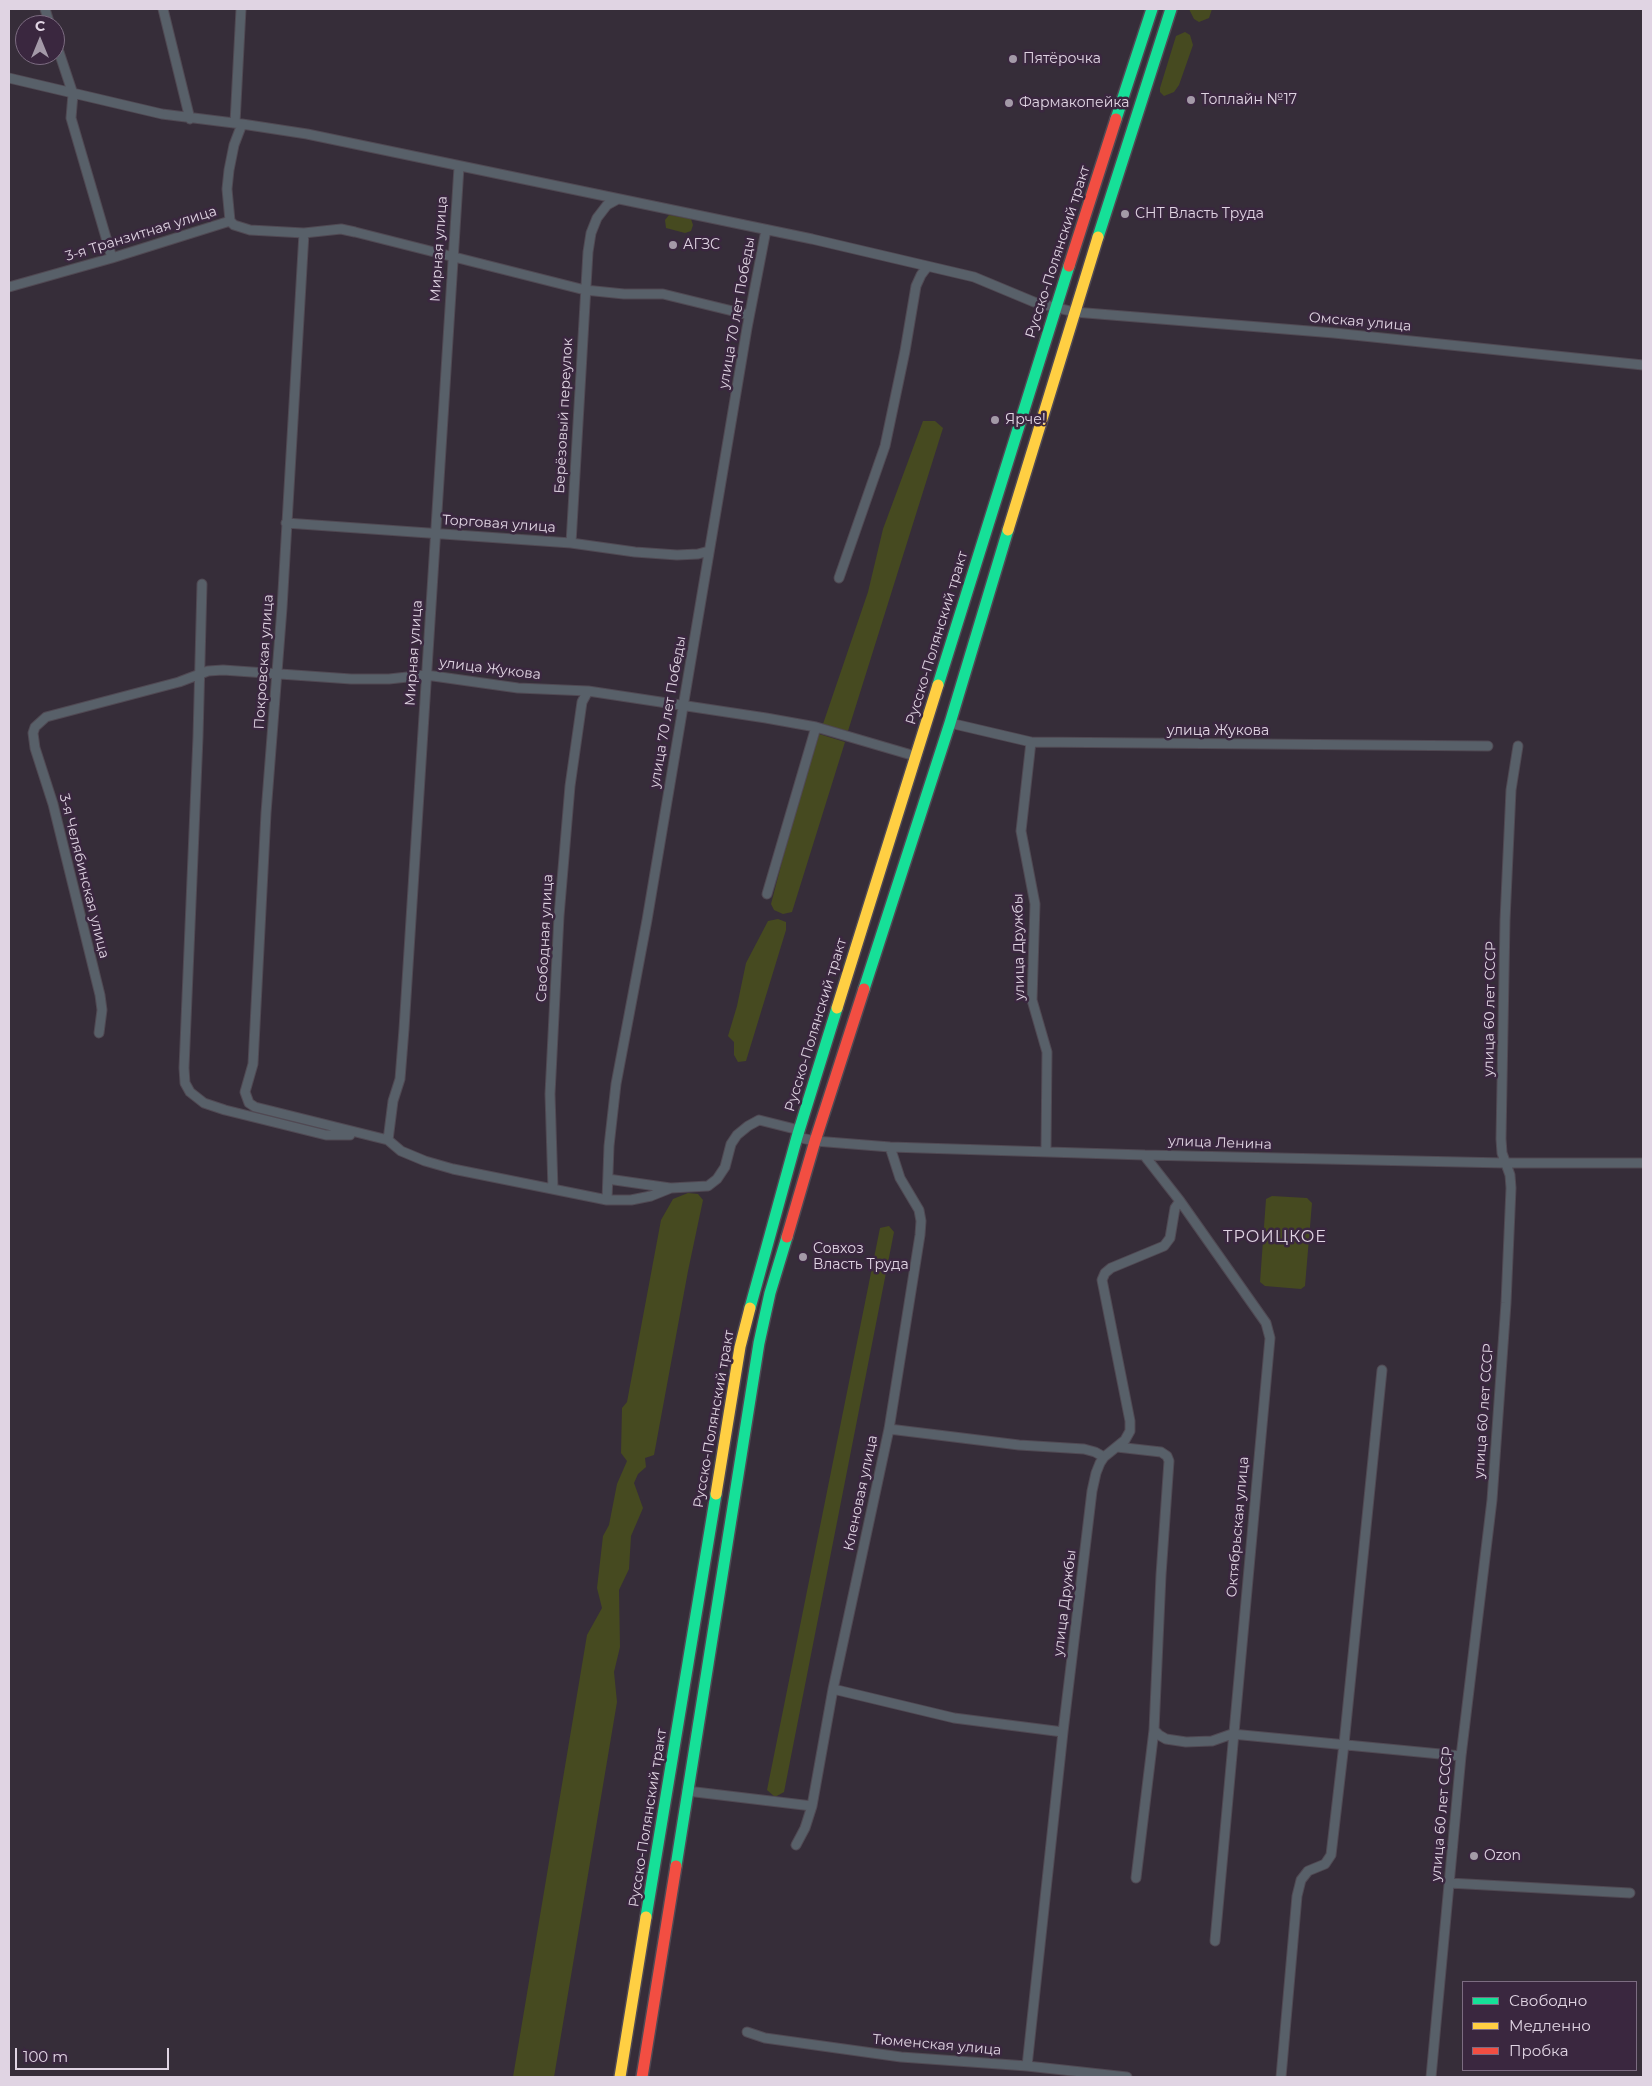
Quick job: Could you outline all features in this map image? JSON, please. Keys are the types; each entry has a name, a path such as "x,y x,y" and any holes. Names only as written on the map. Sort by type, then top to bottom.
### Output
{"main road":[{"name":"Русско-Полянский тракт","path":"620,2077 740,1347 754,1290 798,1134 1055,308 1152,9"},
{"path":"642,2077 759,1344 770,1293 815,1141 950,723 1074,312 1172,9"}],"street":[{"path":"163,9 190,119"},
{"path":"230,221 227,189 239,123 240,9"},
{"path":"63,65 73,94 71,118 112,258"},
{"name":"Омская улица","path":"9,78 190,119 239,123 307,134 766,230 974,277 1034,302 1074,312 1334,333 1643,365"},
{"name":"Мирная улица","path":"388,1140 393,1101 400,1079 404,1029 459,167"},
{"name":"Берёзовый переулок","path":"571,543 585,290 591,232 597,218 607,204 618,199"},
{"name":"3-я Транзитная улица","path":"9,287 112,258 230,221 234,225 250,230 304,232 328,229 355,232 585,290 624,294 663,294 750,315"},
{"name":"улица 70 лет Победы","path":"607,1200 609,1146 616,1084 647,920 709,551 766,230"},
{"name":"Покровская улица","path":"304,232 282,608 266,813 253,1064 245,1092 249,1103 255,1107 365,1135"},
{"path":"839,578 885,446 905,351 916,286 927,267"},
{"name":"Торговая улица","path":"286,524 571,543 635,552 677,555 698,554 709,551"},
{"path":"202,584 184,1068 185,1083 190,1092 204,1103 225,1110 326,1135 365,1135 388,1140 401,1151 425,1161 453,1169 607,1200 631,1200 651,1196 670,1188"},
{"name":"улица Жукова","path":"35,727 46,717 180,682 200,673 223,670 351,679 389,679 426,675 518,688 588,691 683,705 816,727 916,756"},
{"name":"Свободная улица","path":"553,1189 550,1094 559,916 570,786 582,702 588,691"},
{"name":"улица Жукова","path":"950,723 1031,742 1488,746"},
{"name":"3-я Челябинская улица","path":"35,727 33,733 36,748 53,804 100,995 102,1010 99,1033"},
{"path":"767,894 816,727"},
{"name":"улица Дружбы","path":"1031,742 1021,831 1035,904 1032,1000 1047,1052 1046,1151"},
{"name":"улица 60 лет СССР","path":"1431,2077 1461,1756 1492,1500 1506,1303 1512,1188 1510,1175 1502,1153 1501,1139 1505,920 1511,790 1518,746"},
{"name":"улица Ленина","path":"670,1188 708,1186 717,1179 725,1167 731,1144 737,1135 759,1120 815,1141 890,1147 1505,1163 1643,1163"},
{"name":"Кленовая улица","path":"796,1845 805,1828 812,1806 832,1689 888,1429 921,1221 918,1210 900,1178 890,1147"},
{"name":"Октябрьская улица","path":"1144,1155 1180,1201 1266,1323 1270,1338 1214,1941"},
{"path":"608,1179 670,1188"},
{"name":"улица Дружбы","path":"1027,2066 1063,1732 1092,1491 1096,1473 1104,1457 1126,1440 1130,1431 1130,1421 1102,1280 1105,1273 1111,1268 1164,1246 1170,1238 1175,1208 1180,1201"},
{"path":"1281,2077 1300,1880 1308,1871 1325,1864 1331,1855 1382,1370"},
{"path":"888,1429 1019,1445 1084,1450 1104,1457"},
{"path":"1117,1447 1162,1452 1170,1461 1161,1576 1154,1730 1136,1878"},
{"path":"832,1689 954,1718 1063,1732"},
{"path":"1154,1730 1166,1739 1186,1742 1212,1741 1232,1734 1461,1756"},
{"path":"687,1791 812,1806"},
{"path":"1449,1883 1630,1893"},
{"name":"Тюменская улица","path":"747,2032 766,2038 883,2055 946,2062 1027,2066 1087,2075 1127,2077"}],"green space":[{"path":"1189,9 1212,9 1209,18 1199,22 1194,19"},
{"path":"1185,32 1190,35 1193,45 1179,85 1174,92 1164,96 1160,92 1160,88 1176,36"},
{"path":"669,215 691,219 693,225 691,231 685,233 666,228 665,220"},
{"path":"923,421 935,421 943,428 848,731 823,724 868,592 883,529"},
{"path":"819,734 845,742 792,912 783,914 774,910 771,904 799,796"},
{"path":"778,919 786,922 786,930 746,1061 738,1062 734,1055 734,1042 728,1036 737,1006 746,963 768,921"},
{"path":"688,1193 698,1194 703,1200 654,1455 645,1458 646,1467 638,1474 634,1483 643,1508 631,1536 629,1569 619,1590 620,1647 614,1672 617,1702 554,2077 513,2077 587,1635 602,1608 597,1588 603,1536 609,1525 617,1484 627,1461 621,1453 622,1408 627,1402 661,1220 673,1199"},
{"path":"1272,1196 1307,1198 1312,1203 1305,1286 1301,1289 1265,1286 1260,1282 1266,1199"},
{"path":"889,1226 894,1232 784,1792 775,1797 767,1790 880,1228"}],"traffic: fast":[{"path":"1116,119 1152,9"},
{"path":"1098,237 1171,9"},
{"path":"938,685 1069,266"},
{"path":"864,989 950,723 1008,530"},
{"path":"750,1308 797,1137 837,1008"},
{"path":"676,1866 759,1343 770,1293 787,1237"},
{"path":"646,1917 716,1494"}],"traffic: slow":[{"path":"1008,530 1098,237"},
{"path":"837,1008 938,685"},
{"path":"716,1494 740,1347 750,1308"},
{"path":"620,2077 646,1917"}],"traffic: jam":[{"path":"1069,266 1116,119"},
{"path":"787,1237 815,1141 864,989"},
{"path":"642,2077 676,1866"}],"place":[{"name":"Пятёрочка","path":"1013,59"},
{"name":"Топлайн №17","path":"1191,100"},
{"name":"Фармакопейка","path":"1009,103"},
{"name":"СНТ Власть Труда","path":"1125,214"},
{"name":"АГЗС","path":"673,245"},
{"name":"Ярче!","path":"995,420"},
{"name":"Совхоз Власть Труда","path":"803,1257"},
{"name":"Ozon","path":"1474,1856"}],"district":[{"name":"ТРОИЦКОЕ","path":"1275,1237"}]}
